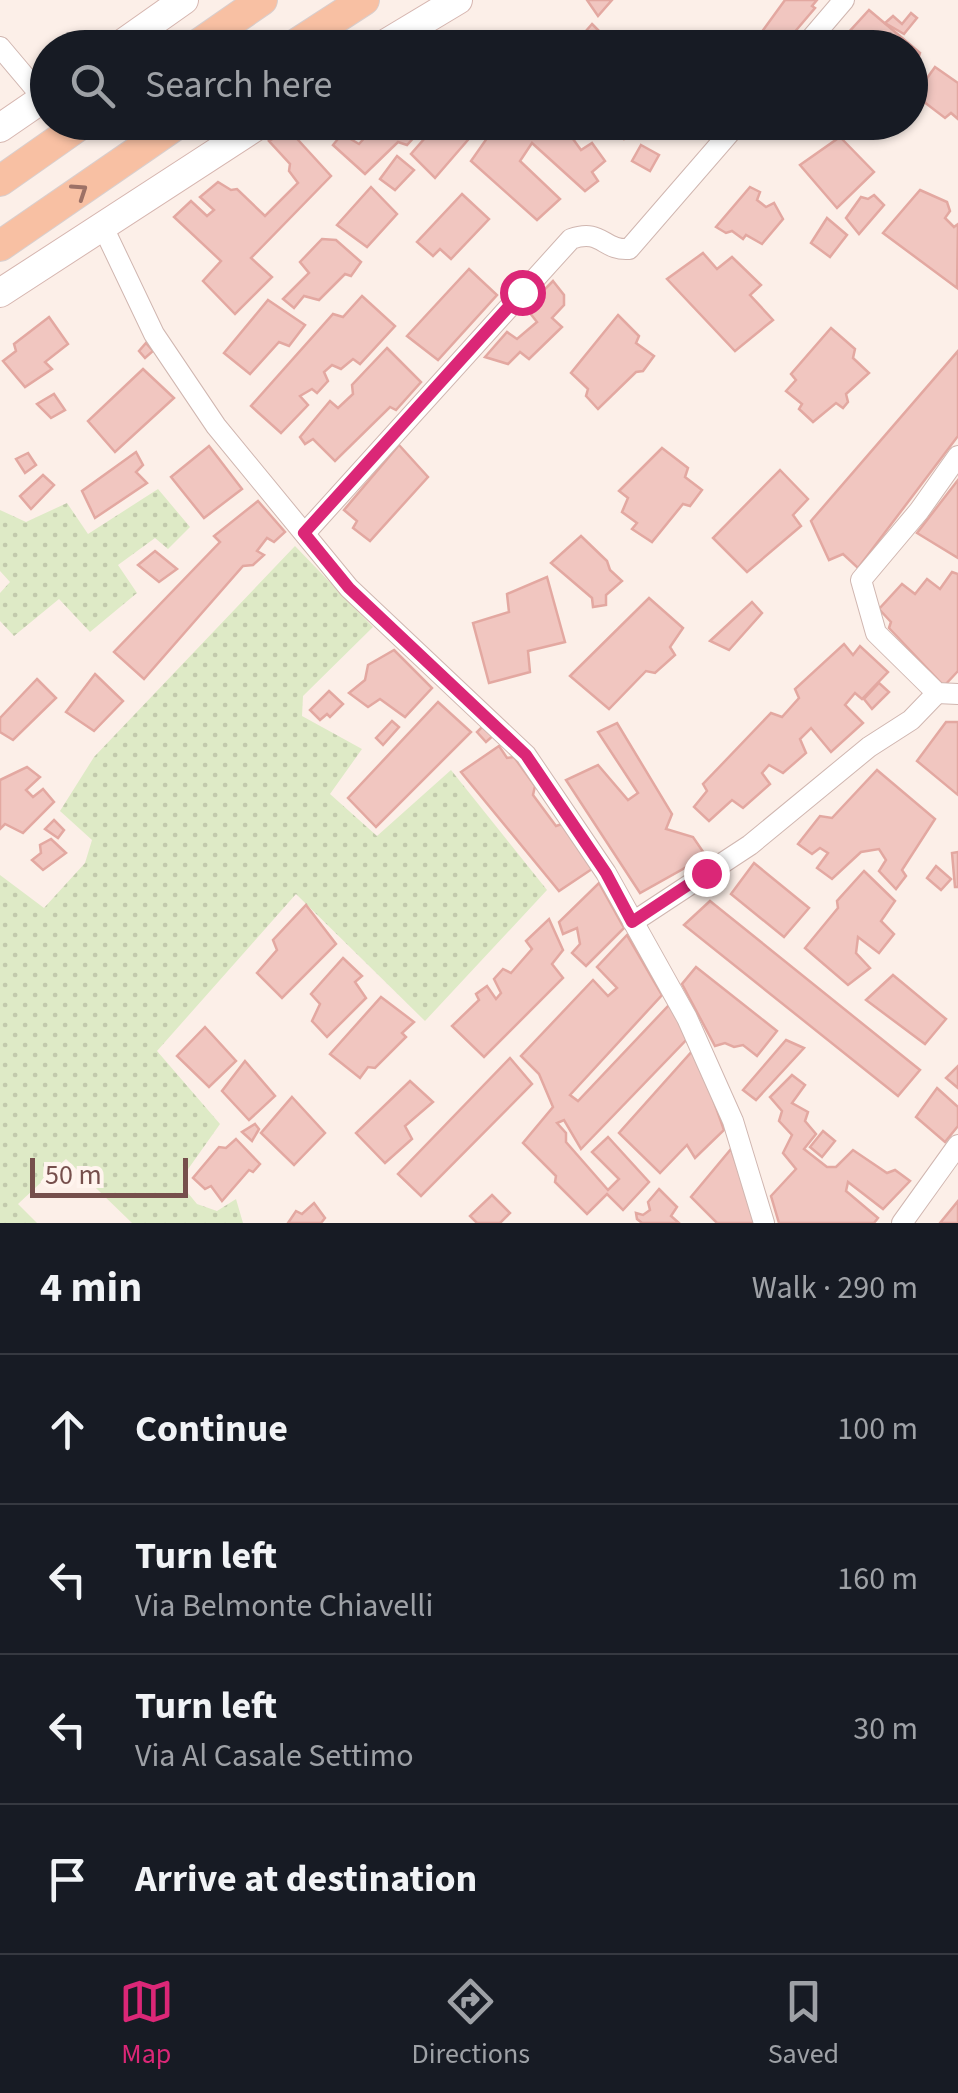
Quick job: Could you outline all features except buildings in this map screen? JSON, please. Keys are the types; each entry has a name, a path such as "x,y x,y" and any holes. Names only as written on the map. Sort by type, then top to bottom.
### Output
{"main road":[{"path":"219,30 262,0"},
{"path":"318,30 364,0"},
{"path":"0,181 58,140"},
{"path":"0,246 154,140"}],"street":[{"path":"142,30 184,0"},
{"path":"408,30 458,0"},
{"path":"818,30 844,0"},
{"path":"0,47 30,80"},
{"path":"0,128 30,107"},
{"path":"0,293 235,140"},
{"path":"304,533 572,238 596,235 617,250 629,249 723,140"},
{"path":"103,227 154,334 216,426 349,588 526,755 606,873 687,1018 733,1122 764,1223"},
{"path":"632,922 750,845 869,747 948,694 876,633 862,580 958,456"},
{"path":"902,1223 958,1145"}],"green space":[{"path":"158,489 190,527 168,549 155,538 118,565 137,593 90,632 59,599 14,636 0,621 0,593 10,582 0,571 0,510 26,522 67,503 88,534"},
{"path":"295,546 373,627 303,696 302,716 362,749 330,794 377,836 451,770 547,890 425,1021 296,894 157,1051 220,1124 186,1172 183,1187 197,1204 217,1211 236,1199 243,1223 132,1223 66,1159 18,1204 37,1223 0,1223 0,875 44,908 85,863 92,840 60,811 94,757"}],"route":[{"path":"522,292 304,533 349,588 526,755 606,873 632,922 706,873"}]}
